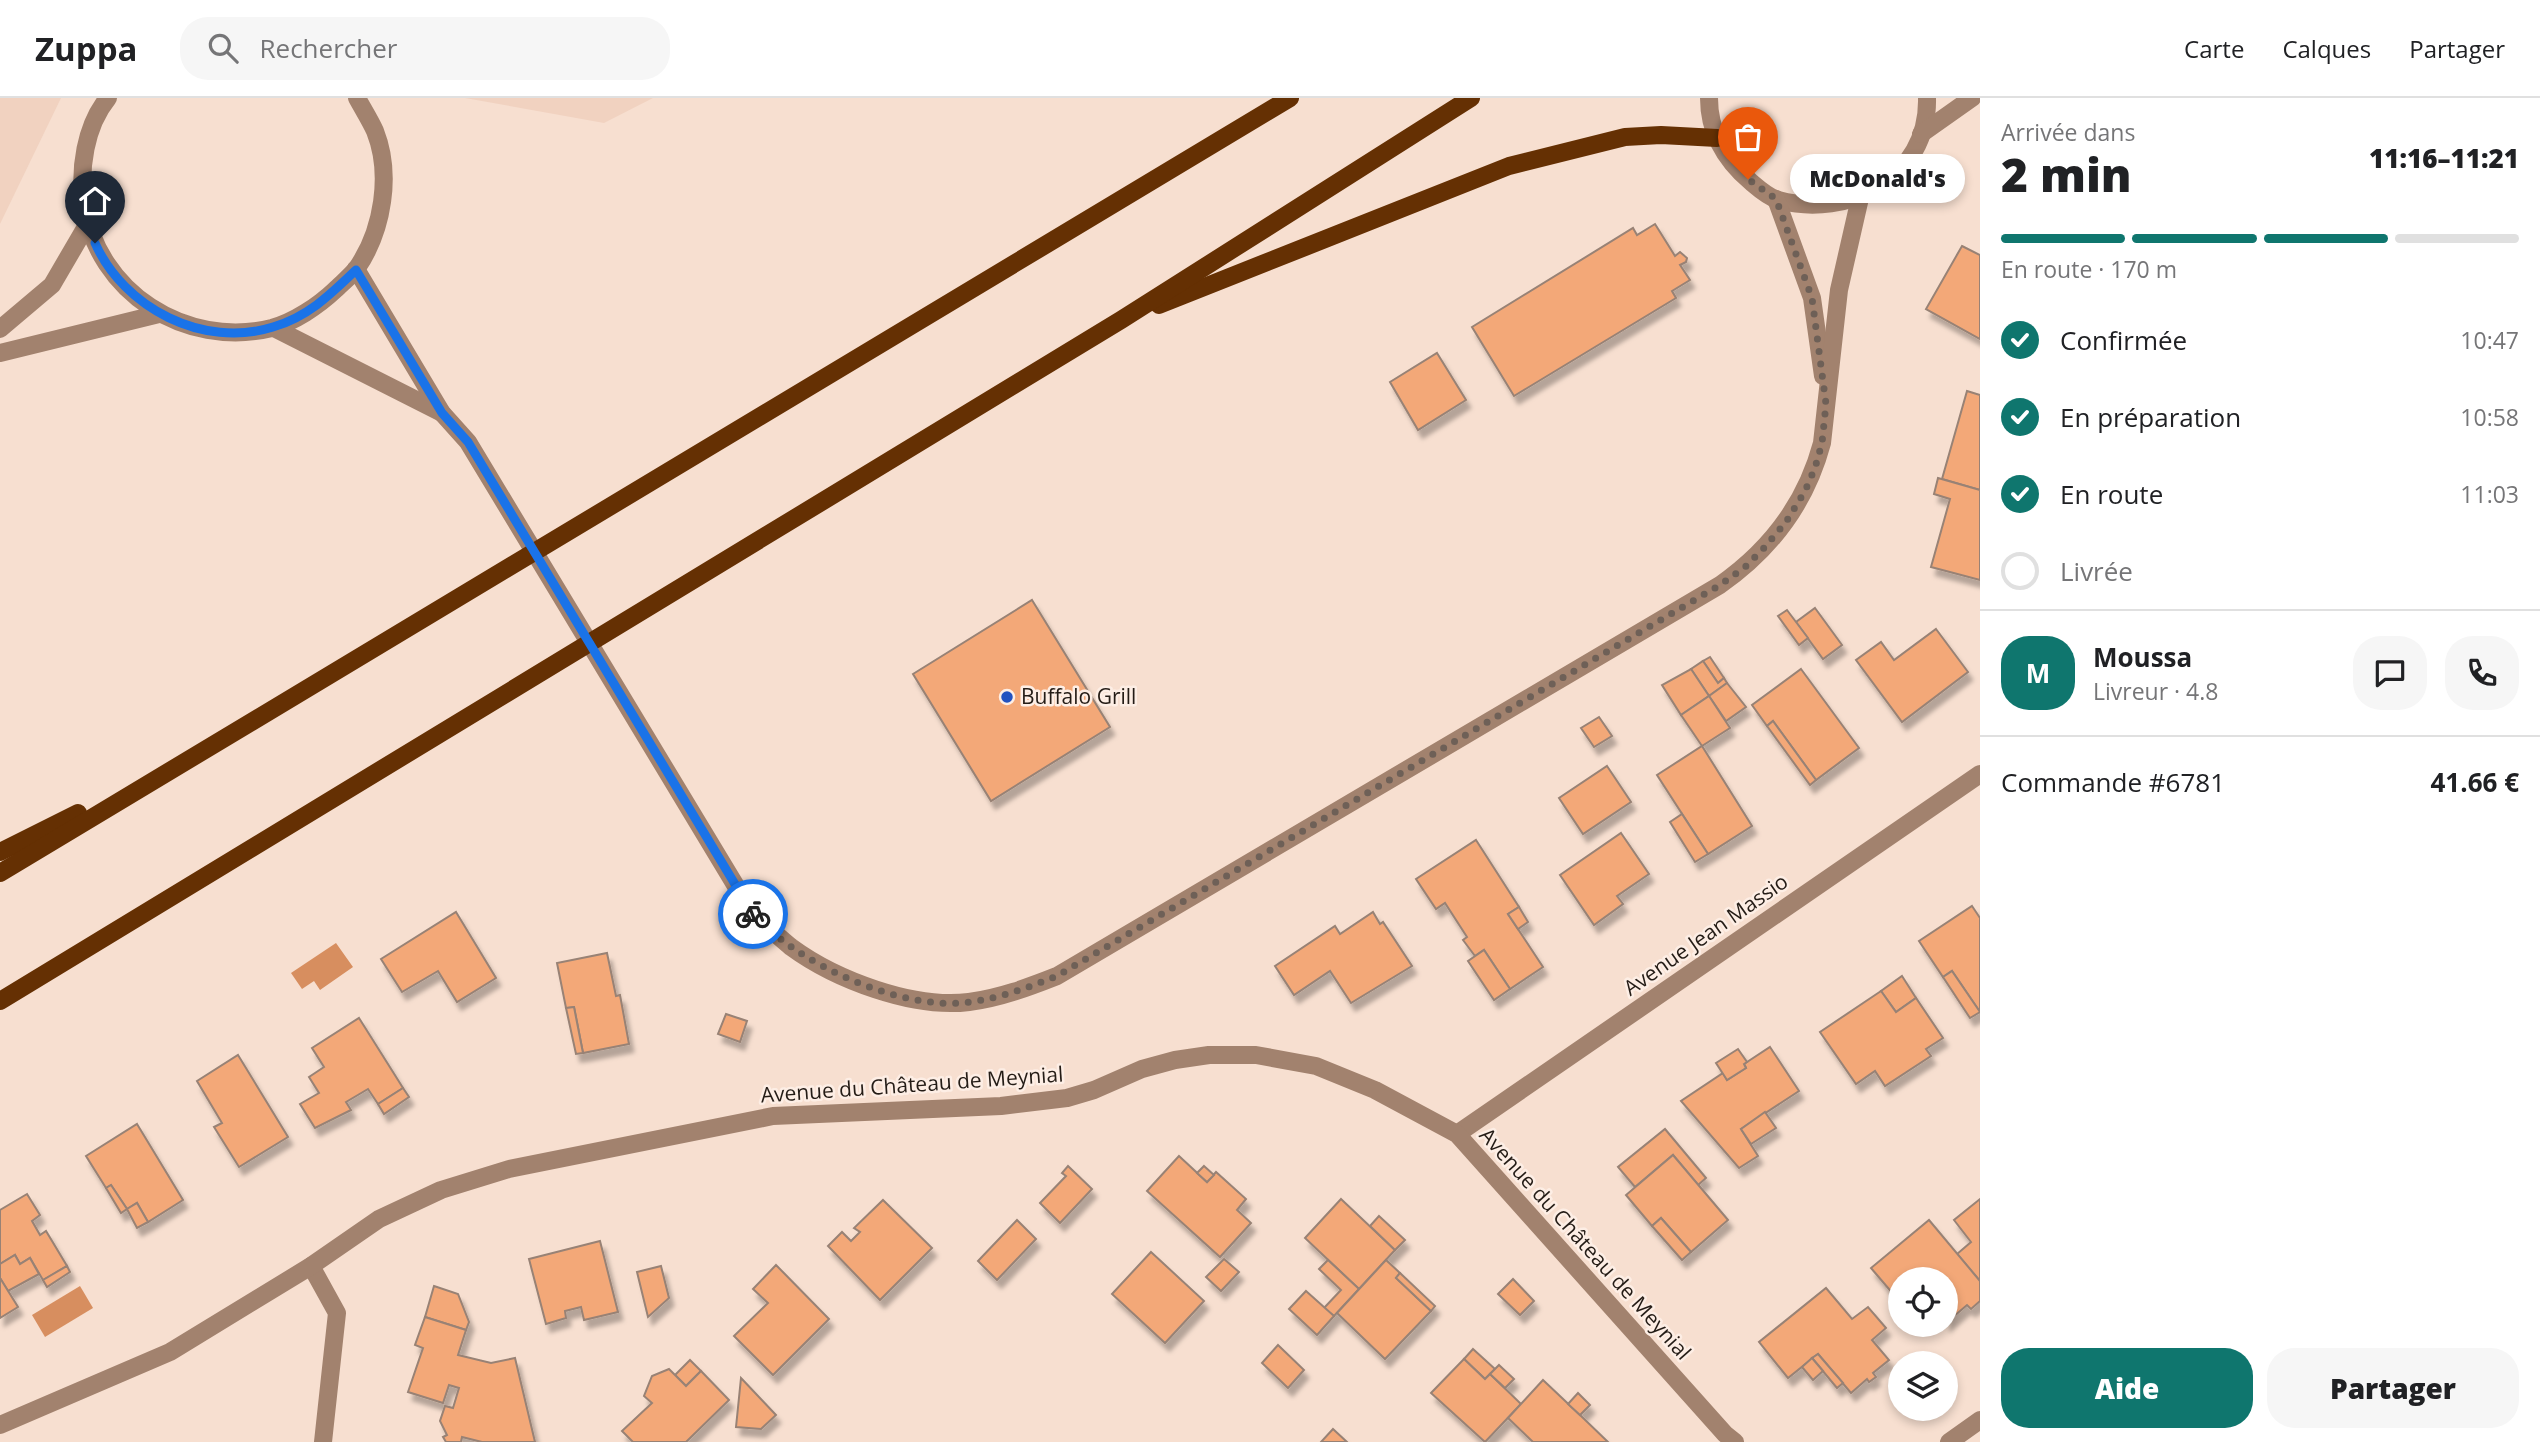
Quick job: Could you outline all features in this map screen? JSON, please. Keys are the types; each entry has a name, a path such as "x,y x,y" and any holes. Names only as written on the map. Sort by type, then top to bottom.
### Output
{"main road":[{"path":"0,873 1290,98"},
{"path":"0,1001 1121,320 1471,98"},
{"path":"1121,320 1509,166 1625,137 1661,135 1717,138"},
{"path":"0,852 173,767"}],"street":[{"path":"108,98 87,142 82,184 88,225 103,261 127,291 159,314 195,328 234,333 274,327 320,305 356,270 371,243 381,213 383,172 375,132 358,98"},
{"path":"1709,98 1709,113 1717,138 1736,169 1760,190 1776,199 1825,205 1860,198 1886,182 1907,161 1922,134 1927,98"},
{"path":"1922,134 1972,98"},
{"path":"356,270 442,413 468,442 754,916 793,948 837,974 882,992 922,1001 967,1003 1009,994 1057,976 1720,585 1745,567 1786,522 1815,468 1822,443 1839,290 1860,198"},
{"path":"1776,199 1812,298 1826,404"},
{"path":"0,329 52,285 88,225"},
{"path":"0,353 159,314"},
{"path":"274,327 442,413"},
{"name":"Avenue Jean Massio","path":"1457,1134 1980,774"},
{"name":"Avenue du Château de Meynial","path":"0,1425 170,1352 311,1266 379,1219 441,1190 509,1169 773,1116 1001,1106 1067,1098 1094,1090 1142,1069 1175,1060 1209,1055 1256,1055 1316,1066 1375,1090 1457,1134 1726,1439"},
{"path":"311,1266 337,1313 323,1442"},
{"path":"1949,1442 1980,1420"}],"shaded area":[{"path":"0,98 61,98 0,224"},
{"path":"465,98 653,98 604,123"},
{"path":"336,943 353,967 320,990 314,981 302,989 291,973"},
{"path":"80,1286 93,1308 45,1337 32,1315"}],"building":[{"path":"1655,224 1675,256 1680,252 1687,258 1686,262 1680,265 1690,280 1672,291 1676,298 1514,396 1472,327 1633,228 1637,235"},
{"path":"1962,246 1980,255 1980,339 1926,309"},
{"path":"1437,353 1466,400 1418,430 1390,382"},
{"path":"1967,391 1980,395 1980,490 1942,479"},
{"path":"1938,478 1980,490 1980,580 1931,567 1950,499 1934,494"},
{"path":"1032,600 1110,727 991,801 913,674"},
{"path":"1815,608 1842,645 1823,659 1796,622"},
{"path":"1787,610 1808,638 1799,645 1778,616"},
{"path":"1936,629 1968,672 1902,722 1856,660 1881,642 1894,660"},
{"path":"1710,657 1724,678 1718,683 1703,661"},
{"path":"1703,661 1718,683 1724,678 1727,683 1709,696 1691,669"},
{"path":"1691,669 1709,696 1681,715 1662,685"},
{"path":"1801,669 1859,748 1816,780 1773,721 1767,726 1752,705"},
{"path":"1727,683 1746,707 1726,721 1709,696"},
{"path":"1709,696 1730,728 1702,746 1681,715"},
{"path":"1599,717 1612,736 1594,747 1581,728"},
{"path":"1773,721 1816,780 1810,785 1767,726"},
{"path":"1702,746 1752,826 1708,854 1657,775"},
{"path":"1607,766 1631,802 1583,834 1559,798"},
{"path":"1682,814 1708,854 1695,862 1670,822"},
{"path":"1621,833 1649,874 1617,896 1623,904 1594,925 1560,875"},
{"path":"1476,840 1519,907 1508,914 1543,967 1510,989 1484,950 1475,956 1463,940 1467,937 1445,903 1436,909 1416,879"},
{"path":"1972,906 1980,918 1980,1012 1952,971 1943,977 1919,941"},
{"path":"1519,907 1528,922 1518,929 1508,914"},
{"path":"456,912 496,978 457,1002 438,971 402,992 381,959"},
{"path":"1373,912 1380,924 1383,922 1412,966 1351,1003 1330,971 1294,995 1275,966 1335,926 1340,934"},
{"path":"1484,950 1510,989 1494,1000 1468,961"},
{"path":"607,953 616,996 620,995 629,1044 583,1053 574,1007 566,1008 557,963"},
{"path":"1952,971 1980,1012 1970,1018 1943,977"},
{"path":"1902,976 1916,998 1896,1012 1881,991"},
{"path":"1881,991 1896,1012 1916,998 1943,1038 1926,1049 1931,1056 1885,1086 1875,1071 1856,1084 1820,1032"},
{"path":"574,1007 583,1053 576,1054 566,1008"},
{"path":"726,1014 747,1021 740,1042 718,1034"},
{"path":"359,1018 403,1088 378,1104 368,1089 346,1102 351,1110 315,1128 300,1104 319,1093 309,1077 324,1067 312,1048"},
{"path":"1770,1047 1799,1091 1741,1129 1758,1156 1739,1168 1681,1101 1723,1073 1727,1080 1746,1068 1744,1064"},
{"path":"1738,1049 1747,1062 1744,1064 1746,1068 1727,1080 1716,1063"},
{"path":"238,1055 288,1137 239,1167 214,1127 222,1123 197,1081"},
{"path":"403,1088 409,1097 384,1114 378,1104"},
{"path":"1765,1112 1776,1128 1751,1144 1741,1129"},
{"path":"137,1124 183,1200 148,1222 137,1203 127,1209 111,1185 106,1188 86,1156"},
{"path":"1665,1129 1706,1178 1698,1185 1673,1155 1635,1187 1618,1167"},
{"path":"1673,1155 1728,1220 1691,1252 1661,1218 1652,1226 1626,1195"},
{"path":"1179,1156 1207,1182 1216,1172 1246,1199 1237,1210 1251,1223 1220,1257 1147,1191"},
{"path":"1068,1166 1092,1189 1060,1223 1040,1203 1066,1176 1062,1173"},
{"path":"1204,1166 1214,1175 1207,1182 1197,1173"},
{"path":"111,1185 127,1209 121,1213 106,1188"},
{"path":"27,1194 40,1215 32,1221 40,1235 46,1231 67,1266 43,1280 30,1258 20,1264 15,1255 0,1264 0,1210"},
{"path":"1341,1199 1395,1250 1359,1289 1305,1238"},
{"path":"1980,1199 1980,1281 1957,1254 1971,1242 1954,1220"},
{"path":"883,1200 932,1248 880,1300 828,1246 842,1232 851,1241 860,1232 854,1228"},
{"path":"137,1203 148,1222 137,1228 127,1209"},
{"path":"1379,1216 1405,1240 1395,1250 1370,1226"},
{"path":"1661,1218 1691,1252 1682,1260 1652,1226"},
{"path":"1017,1220 1036,1239 997,1280 978,1261"},
{"path":"1929,1220 1980,1281 1980,1301 1971,1309 1967,1305 1958,1313 1958,1267 1888,1267 1888,1288 1871,1268"},
{"path":"600,1241 618,1312 584,1320 581,1307 565,1311 566,1318 546,1324 529,1259"},
{"path":"1151,1252 1204,1301 1165,1343 1112,1294"},
{"path":"15,1255 20,1264 30,1258 39,1274 8,1291 0,1278 0,1264"},
{"path":"1224,1259 1239,1272 1221,1291 1206,1277"},
{"path":"1328,1260 1359,1289 1334,1316 1324,1308 1341,1290 1319,1269"},
{"path":"1386,1260 1400,1273 1396,1278 1431,1311 1385,1359 1337,1313"},
{"path":"776,1265 829,1319 773,1375 734,1336 768,1303 753,1289"},
{"path":"67,1266 70,1272 47,1287 43,1280"},
{"path":"661,1266 669,1298 648,1317 637,1272"},
{"path":"1400,1273 1435,1306 1431,1311 1396,1278"},
{"path":"0,1278 18,1307 0,1318"},
{"path":"1513,1279 1534,1301 1520,1315 1498,1294"},
{"path":"434,1286 458,1294 469,1322 466,1330 425,1317"},
{"path":"1826,1288 1852,1319 1868,1307 1886,1328 1872,1340 1888,1361 1873,1373 1876,1377 1869,1382 1867,1379 1851,1393 1818,1354 1788,1378 1759,1342"},
{"path":"1306,1291 1334,1316 1317,1335 1289,1309"},
{"path":"425,1317 466,1330 458,1355 491,1363 515,1358 535,1442 482,1442 462,1437 461,1442 446,1442 443,1437 447,1435 440,1421 445,1406 453,1408 459,1388 449,1385 443,1403 408,1392 423,1348 415,1345"},
{"path":"1278,1345 1304,1370 1288,1388 1262,1363"},
{"path":"1473,1349 1495,1369 1485,1379 1464,1359"},
{"path":"1818,1354 1843,1383 1837,1388 1812,1358"},
{"path":"1812,1358 1823,1371 1813,1380 1802,1367"},
{"path":"1464,1359 1485,1379 1490,1374 1521,1404 1485,1442 1431,1393"},
{"path":"690,1360 701,1371 686,1386 675,1375"},
{"path":"1499,1365 1514,1379 1505,1388 1490,1374"},
{"path":"669,1369 686,1386 701,1371 729,1400 686,1442 633,1442 622,1431 652,1403 644,1396 652,1376"},
{"path":"741,1378 776,1415 761,1429 736,1427"},
{"path":"1543,1380 1608,1442 1533,1442 1508,1418"},
{"path":"1578,1393 1590,1405 1580,1415 1568,1404"},
{"path":"1333,1429 1347,1442 1321,1442"}],"way so far":[{"path":"753,914 793,948 837,974 882,992 922,1001 967,1003 1009,994 1057,976 1720,585 1745,567 1786,522 1805,491 1822,443 1826,404 1812,298 1776,199 1748,179"}],"place":[{"name":"McDonald's","path":"1748,179"},
{"name":"Buffalo Grill","path":"1007,697"}],"route":[{"path":"95,243 103,261 127,291 159,314 195,328 234,333 274,327 320,305 356,270 442,413 468,442 753,914"}]}
